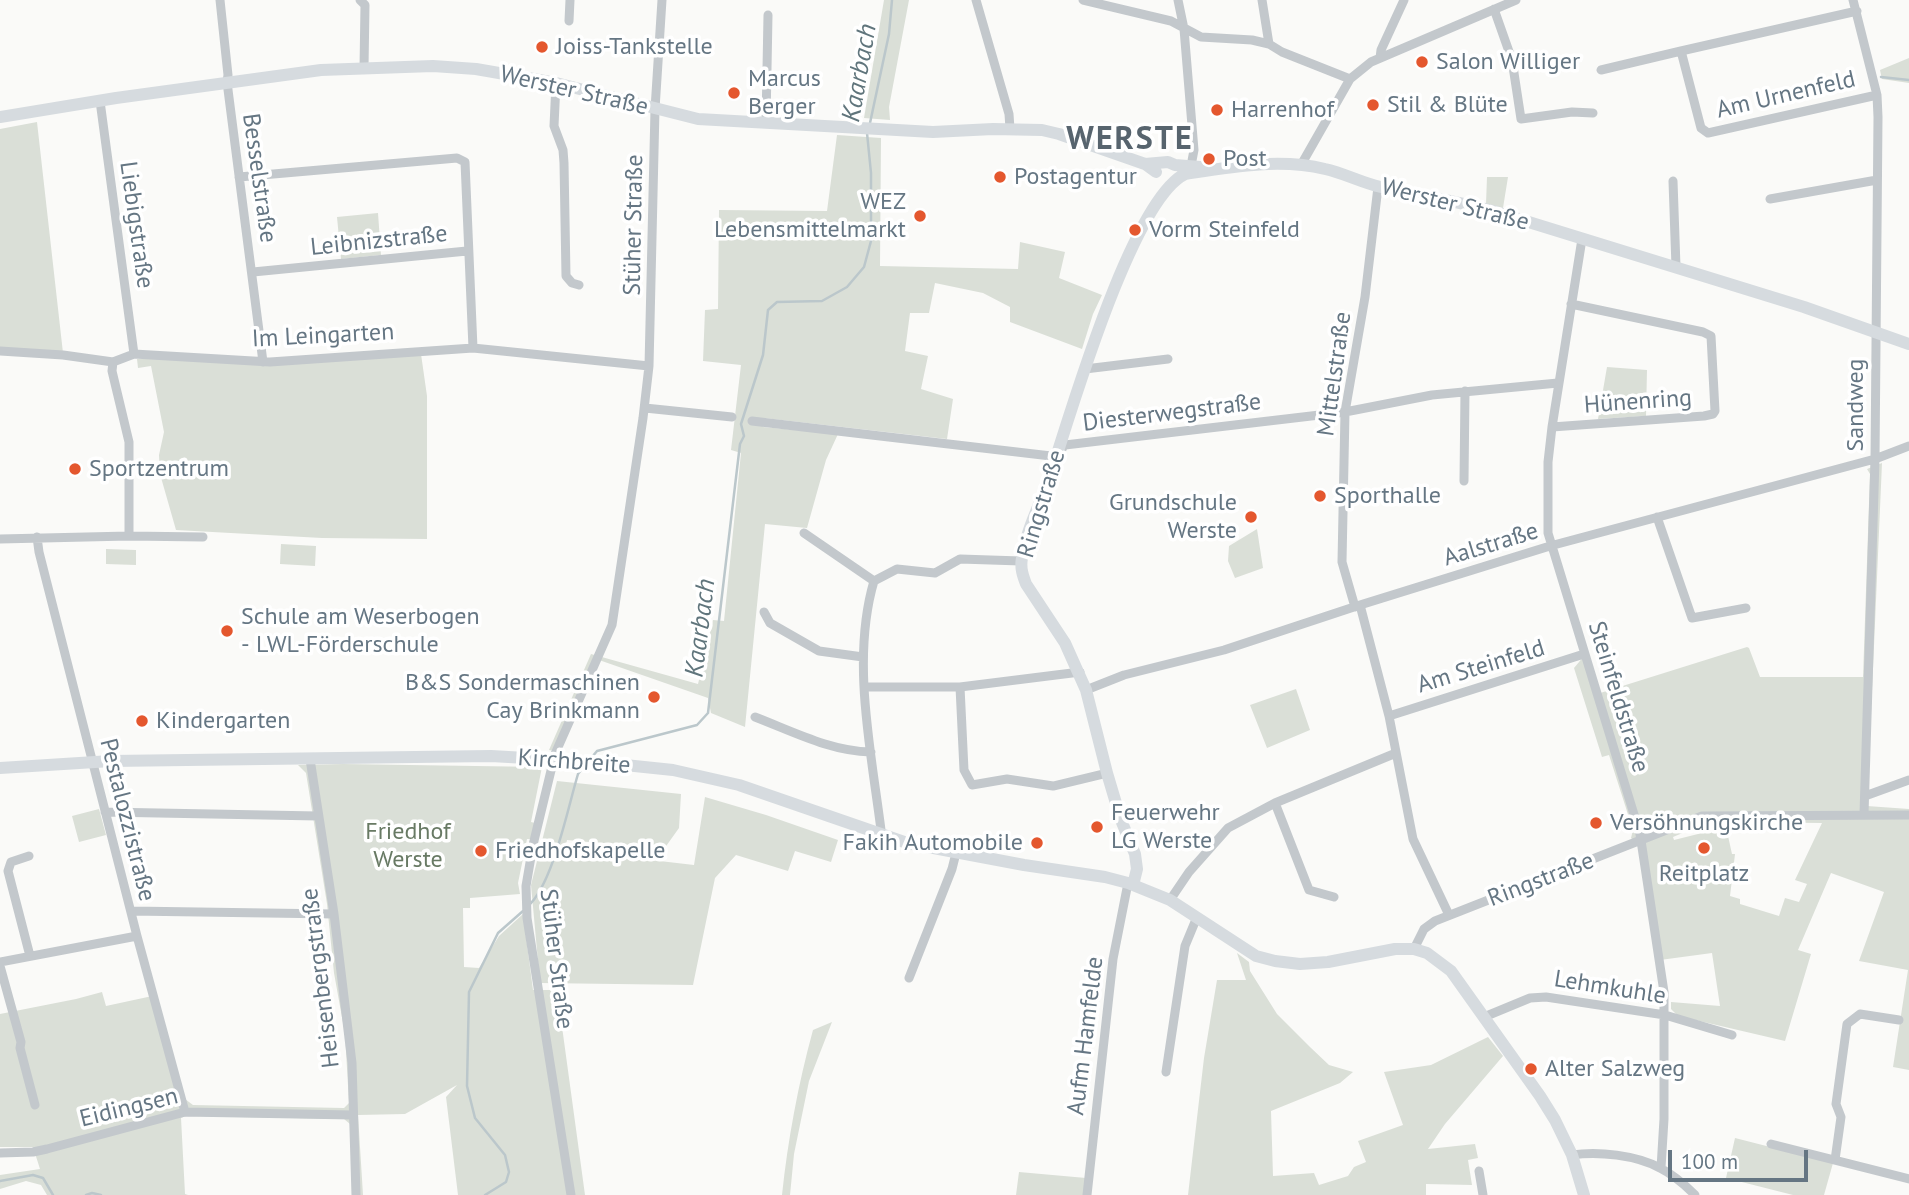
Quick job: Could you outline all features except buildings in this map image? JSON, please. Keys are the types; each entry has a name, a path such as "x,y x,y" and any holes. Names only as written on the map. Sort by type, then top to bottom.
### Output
{"street":[{"name":"Besselstraße","path":"220,0 227,82 263,362"},
{"path":"360,0 365,5 364,68"},
{"path":"569,21 570,0"},
{"name":"Stüher Straße","path":"571,1195 527,918 526,886 554,760 612,625 649,366 655,109 662,0"},
{"path":"976,0 1009,114 1010,129"},
{"path":"1083,0 1171,21 1201,37 1252,40 1269,44 1282,52 1350,79"},
{"path":"1178,0 1184,29 1194,150 1191,166"},
{"path":"1262,0 1269,44"},
{"path":"1380,58 1381,50 1404,0"},
{"path":"1301,165 1350,79 1371,62 1516,0"},
{"name":"Sandweg","path":"1853,0 1877,95 1875,459 1864,814"},
{"path":"1494,9 1512,60 1521,119 1572,112 1593,113"},
{"path":"1601,70 1857,11"},
{"path":"766,122 768,15"},
{"name":"Am Urnenfeld","path":"1681,51 1701,128 1708,133 1877,95"},
{"name":"Werster Straße","path":"0,117 321,70 433,66 476,69 556,83 698,119 944,132 1010,129 1052,132 1145,164 1158,170 1161,181 1230,167 1301,165 1326,169 1378,187 1457,201 1676,267 1909,344"},
{"path":"556,83 554,127 563,150 566,275 572,283 579,285"},
{"name":"Liebigstraße","path":"100,101 134,355"},
{"path":"239,177 457,158 465,162 473,348"},
{"name":"Werster Straße","path":"1158,170 1168,162 1175,165 1230,167"},
{"path":"1174,180 1178,172 1175,165"},
{"name":"Ringstraße","path":"1151,212 1158,170"},
{"name":"Ringstraße","path":"1130,884 1136,869 1135,854 1121,820 1080,672 1065,643 1026,584 1021,561 1026,538 1057,455 1098,328 1151,212 1174,180"},
{"path":"1770,199 1877,180"},
{"path":"1673,181 1676,267"},
{"name":"Mittelstraße","path":"1378,187 1365,297 1345,412 1342,562 1389,716 1413,839 1449,915"},
{"name":"Steinfeldstraße","path":"1582,239 1552,427 1548,462 1548,533 1550,547 1641,841 1665,1015 1661,1168"},
{"name":"Leibnizstraße","path":"253,272 467,251"},
{"name":"Hünenring","path":"1552,427 1704,416 1715,411 1711,336 1703,332 1571,304"},
{"name":"Im Leingarten","path":"0,351 113,362 134,355 263,362 473,348 649,366"},
{"path":"1085,369 1168,359"},
{"path":"113,362 112,371 129,442 129,536"},
{"name":"Diesterwegstraße","path":"752,421 1057,455 1065,445 1345,412 1465,391 1559,383"},
{"path":"1464,481 1465,391"},
{"path":"645,408 732,417"},
{"name":"Aalstraße","path":"1086,690 1124,675 1224,650 1550,547 1875,459 1909,446"},
{"path":"1657,517 1692,618 1746,608"},
{"path":"804,533 874,581"},
{"name":"Pestalozzistraße","path":"37,537 105,812 185,1112"},
{"path":"0,539 203,537"},
{"path":"880,835 863,657 868,601 874,581 897,569 935,573 960,559 1021,561"},
{"path":"764,612 770,623 819,651 863,657"},
{"name":"Am Steinfeld","path":"1389,716 1584,654"},
{"path":"865,687 960,687 1080,672"},
{"path":"960,687 964,770 972,785 1007,779 1053,786 1107,773"},
{"path":"755,717 848,752 871,752"},
{"path":"1170,900 1196,864 1228,828 1275,803 1396,752"},
{"name":"Kirchbreite","path":"0,768 93,762 491,756 596,762 706,776 916,845 1024,866 1105,877 1130,884"},
{"name":"Heisenbergstraße","path":"310,759 334,914 352,1063 356,1195"},
{"path":"1865,796 1909,780"},
{"path":"1275,803 1309,890 1334,897"},
{"path":"105,812 318,816"},
{"name":"Ringstraße","path":"1414,949 1424,929 1449,915 1702,816 1909,816"},
{"path":"909,978 956,853"},
{"path":"29,856 11,862 8,871 30,956"},
{"path":"1130,884 1170,900 1255,956 1300,964 1328,962 1395,949 1414,949 1438,959 1451,971 1555,1120 1572,1155 1584,1195"},
{"name":"Aufm Hamfelde","path":"1087,1195 1113,959 1130,884"},
{"path":"131,911 334,914"},
{"path":"1166,1072 1185,946 1197,917"},
{"path":"34,1105 20,1048 21,1042 0,964 137,936"},
{"name":"Lehmkuhle","path":"1484,1017 1537,997 1665,1015 1732,1035"},
{"path":"1835,1160 1841,1117 1836,1104 1847,1024 1860,1014 1899,1020"},
{"name":"Eidingsen","path":"0,1153 33,1152 185,1112 353,1115"},
{"path":"1771,1144 1909,1179"},
{"path":"1572,1155 1591,1153 1647,1162 1661,1168 1695,1195"},
{"path":"1479,1171 1483,1195"}],"green space":[{"path":"884,0 909,0 889,107 890,120 864,118"},
{"path":"1909,58 1909,83 1882,79 1880,70"},
{"path":"37,122 63,353 0,349 0,129"},
{"path":"837,135 881,138 880,266 1018,269 1020,242 1065,252 1059,278 1102,295 1082,349 1010,322 1010,307 983,293 935,283 929,313 910,313 905,351 928,356 921,389 953,399 947,439 764,418 763,427 838,434 826,460 807,528 765,524 745,727 711,713 708,698 599,660 559,752 549,750 591,654 698,684 713,620 724,621 741,453 731,450 741,365 703,361 705,310 718,309 719,210 827,211"},
{"path":"1487,177 1508,177 1503,208 1486,204"},
{"path":"378,213 381,255 341,259 337,217"},
{"path":"421,354 427,396 427,539 322,538 176,530 160,474 159,455 164,432 151,366 138,368 137,359 167,358 267,365"},
{"path":"1607,367 1647,370 1646,416 1598,419"},
{"path":"1882,463 1867,806 1909,809 1909,1070 1893,1067 1908,970 1859,961 1884,892 1831,873 1798,950 1811,954 1785,1041 1678,1016 1671,1009 1671,1002 1720,1006 1712,953 1660,960 1643,849 1631,838 1633,830 1609,755 1602,757 1574,668 1584,656 1597,694 1747,647 1760,677 1863,677 1870,474 1867,469","holes":["1723,822 1822,823 1795,880 1807,884 1799,902 1785,898 1779,916 1740,904 1740,899 1730,896 1735,854 1732,854 1726,827 1674,840 1673,837 1697,827"]},
{"path":"1257,529 1263,568 1235,578 1228,561 1229,546"},
{"path":"281,544 316,546 315,566 280,564"},
{"path":"106,549 136,550 136,565 106,564"},
{"path":"1296,689 1310,730 1267,748 1250,705"},
{"name":"Friedhof Werste","path":"298,765 542,767 531,822 535,823 531,839 527,839 518,883 520,894 470,898 470,908 463,908 464,967 479,968 499,936 523,914 533,990 557,990 585,1195 458,1195 446,1097 457,1085 405,1114 358,1115 363,1195 353,1195 350,1124 344,1119 186,1116 181,1118 185,1194 188,1195 47,1195 41,1185 26,1181 0,1189 0,1175 40,1169 33,1147 0,1147 0,1014 102,992 106,1006 157,995 185,1099 193,1105 344,1108 349,1103 345,1034 334,973 327,904 306,773"},
{"path":"557,781 681,794 679,828 664,849 567,840 565,850 694,865 705,797 838,840 831,862 795,851 788,871 736,855 715,878 693,985 540,983 531,885"},
{"path":"99,809 106,835 79,842 72,816"},
{"path":"1237,953 1249,962 1250,971 1277,1014 1329,1065 1353,1072 1340,1083 1271,1111 1273,1176 1314,1173 1319,1185 1348,1176 1354,1167 1366,1162 1358,1141 1403,1125 1384,1072 1431,1065 1488,1037 1503,1056 1445,1124 1428,1149 1475,1144 1478,1158 1468,1160 1472,1185 1426,1184 1426,1195 1188,1195 1204,1058 1217,980 1246,980"},
{"path":"832,1022 809,1081 794,1154 790,1195 782,1195 794,1112 813,1030"},
{"path":"1735,1138 1833,1163 1824,1195 1793,1195 1726,1178"},
{"path":"1019,1172 1086,1178 1084,1195 1016,1195"}],"waterway":[{"name":"Kaarbach","path":"870,123 889,34 892,0"},
{"path":"1881,77 1909,80"},
{"name":"Kaarbach","path":"592,757 597,751 697,725 708,713 740,444 744,436 741,424 763,355 768,310 777,302 822,301 847,287 864,267 871,241 871,173 867,133"},
{"name":"Kaarbach","path":"528,906 545,881 578,774 585,765"},
{"name":"Kaarbach","path":"485,1195 506,1182 509,1172 505,1155 475,1118 467,1086 469,992 498,933 523,911"},
{"name":"Kaarbach","path":"0,1181 33,1175 43,1178 53,1195"},
{"name":"Kaarbach","path":"86,1195 101,1195"}],"place":[{"name":"Joiss-Tankstelle","path":"542,47"},
{"name":"Salon Williger","path":"1422,62"},
{"name":"Marcus Berger","path":"734,93"},
{"name":"Stil & Blüte","path":"1373,105"},
{"name":"Harrenhof","path":"1217,110"},
{"name":"Post","path":"1209,159"},
{"name":"Postagentur","path":"1000,177"},
{"name":"WEZ Lebensmittelmarkt","path":"920,216"},
{"name":"Vorm Steinfeld","path":"1135,230"},
{"name":"Sportzentrum","path":"75,469"},
{"name":"Sporthalle","path":"1320,496"},
{"name":"Grundschule Werste","path":"1251,517"},
{"name":"Schule am Weserbogen - LWL-Förderschule","path":"227,631"},
{"name":"B&S Sondermaschinen Cay Brinkmann","path":"654,697"},
{"name":"Kindergarten","path":"142,721"},
{"name":"Versöhnungskirche","path":"1596,823"},
{"name":"Feuerwehr LG Werste","path":"1097,827"},
{"name":"Fakih Automobile","path":"1037,843"},
{"name":"Reitplatz","path":"1704,848"},
{"name":"Friedhofskapelle","path":"481,851"},
{"name":"Alter Salzweg","path":"1531,1069"}],"district":[{"name":"WERSTE","path":"1130,140"}]}
